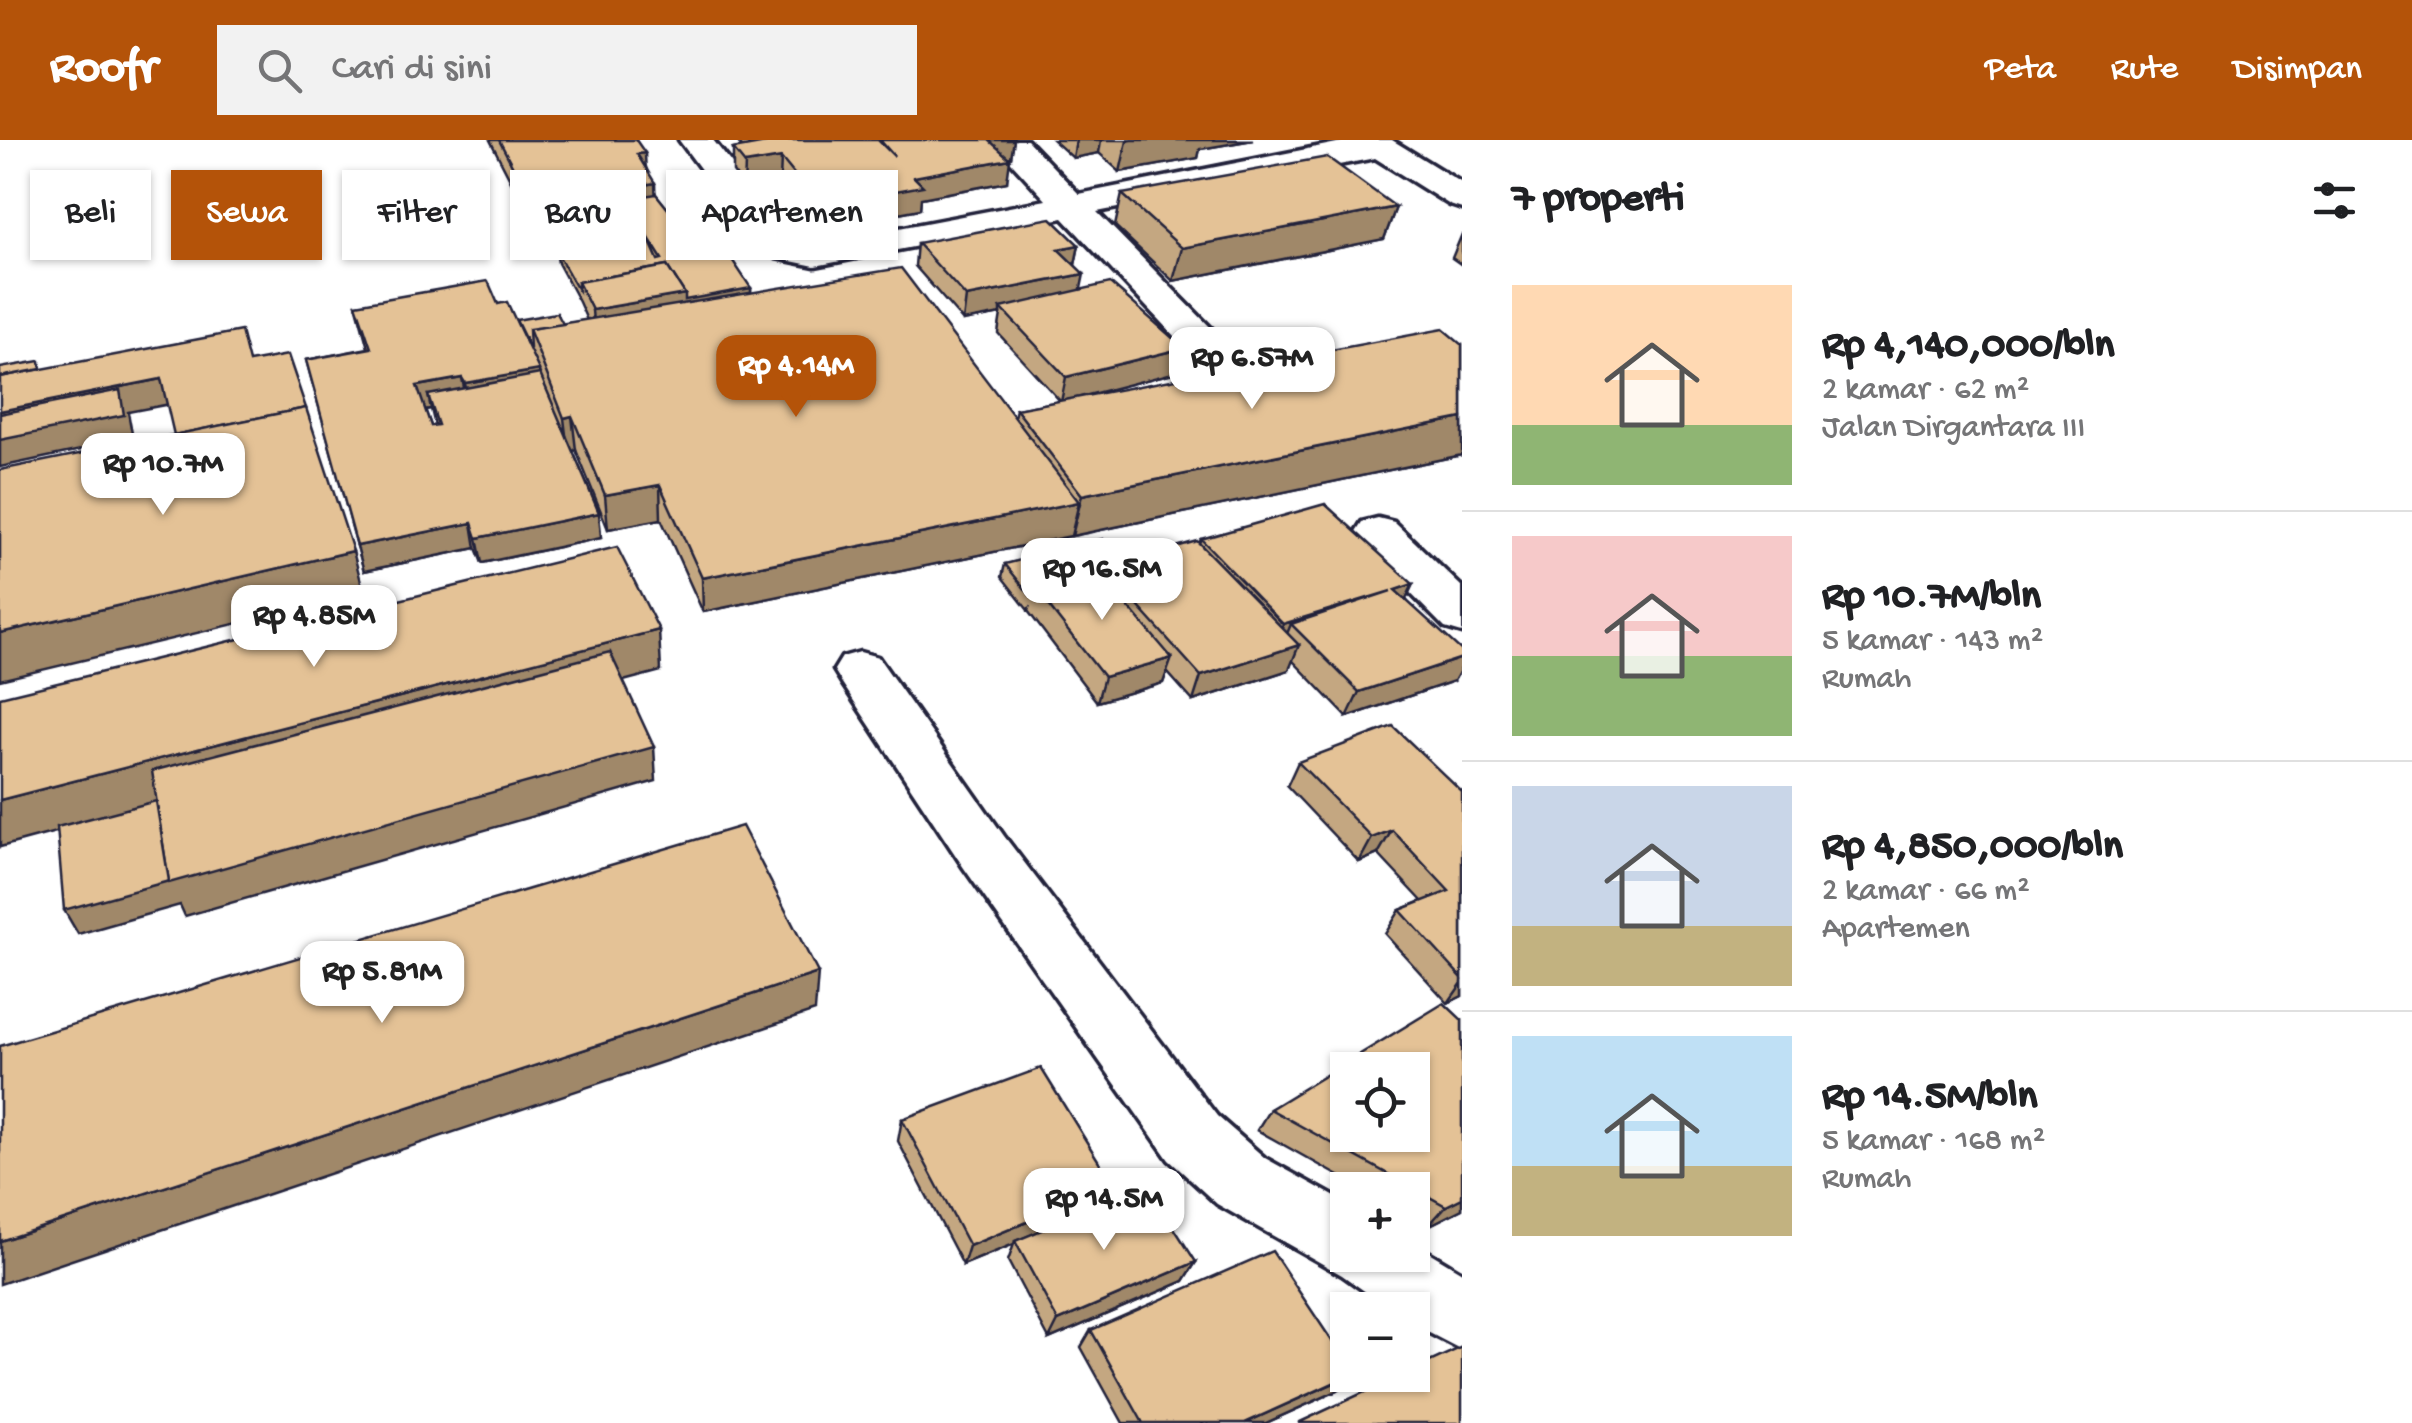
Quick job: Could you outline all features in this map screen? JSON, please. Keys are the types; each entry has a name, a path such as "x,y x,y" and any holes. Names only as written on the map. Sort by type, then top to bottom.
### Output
{"street":[{"path":"696,140 773,241 789,250 816,255 1077,207 1374,144 1462,198"},
{"path":"1008,140 1077,207 1207,346"},
{"path":"1378,533 1462,616"},
{"path":"860,670 984,852 1193,1138 1241,1181 1330,1233"},
{"path":"1396,1272 1462,1313"}],"building":[{"path":"499,140 636,140 645,153 637,154 655,183 646,184 646,170 515,170"},
{"path":"768,140 878,140 894,156 880,140 989,140 1010,159 914,177 923,186 898,191 898,170 791,170 781,158 745,164 733,149 771,142"},
{"path":"1327,157 1396,207 1182,248 1122,194"},
{"path":"656,194 666,206 666,260 732,260 751,288 685,300 667,266 578,282 578,290 561,260 646,260 646,196"},
{"path":"1051,218 1079,245 1058,249 1084,274 966,297 917,243"},
{"path":"667,266 685,294 592,310 578,282"},
{"path":"901,268 1079,502 702,578 660,485 605,495 572,416 564,418 529,329"},
{"path":"488,281 498,304 507,302 539,370 465,383 462,378 417,386 431,426 438,425 428,395 540,374 599,513 477,538 472,523 357,546 306,360 371,348 356,304"},
{"path":"1110,283 1184,348 1066,377 1001,308"},
{"path":"557,313 563,324 529,329 530,349 516,320"},
{"path":"1443,329 1462,345 1462,418 1082,495 1016,409"},
{"path":"241,331 249,362 288,355 306,408 174,435 161,379 0,411 0,377"},
{"path":"40,361 41,369 0,377 0,368"},
{"path":"120,390 124,415 0,440 0,414"},
{"path":"306,408 353,551 0,633 0,470"},
{"path":"1325,504 1413,584 1395,590 1462,651 1462,658 1359,692 1291,624 1391,591 1283,624 1201,539"},
{"path":"1103,539 1123,562 1104,568 1102,575 1097,570 1033,586 1030,595 1005,564"},
{"path":"1197,541 1299,645 1201,676 1104,568"},
{"path":"617,547 659,630 0,800 0,697"},
{"path":"1097,570 1172,658 1104,677 1033,586"},
{"path":"610,652 654,747 169,883 152,771"},
{"path":"1393,726 1462,792 1462,978 1400,910 1449,891 1392,830 1372,838 1298,762"},
{"path":"156,801 169,881 64,910 57,827"},
{"path":"742,826 818,973 0,1241 0,1046"},
{"path":"1444,1003 1462,1020 1462,1198 1446,1206 1430,1197 1430,1172 1384,1172 1348,1152 1430,1152 1430,1052 1364,1052"},
{"path":"1041,1068 1114,1186 969,1246 902,1119"},
{"path":"1330,1072 1330,1142 1270,1109"},
{"path":"1147,1186 1196,1262 1058,1321 1015,1241"},
{"path":"1272,1251 1330,1338 1330,1385 1245,1423 1143,1423 1091,1330"},
{"path":"1462,1347 1462,1423 1298,1423 1365,1392 1430,1392 1430,1362"}]}
